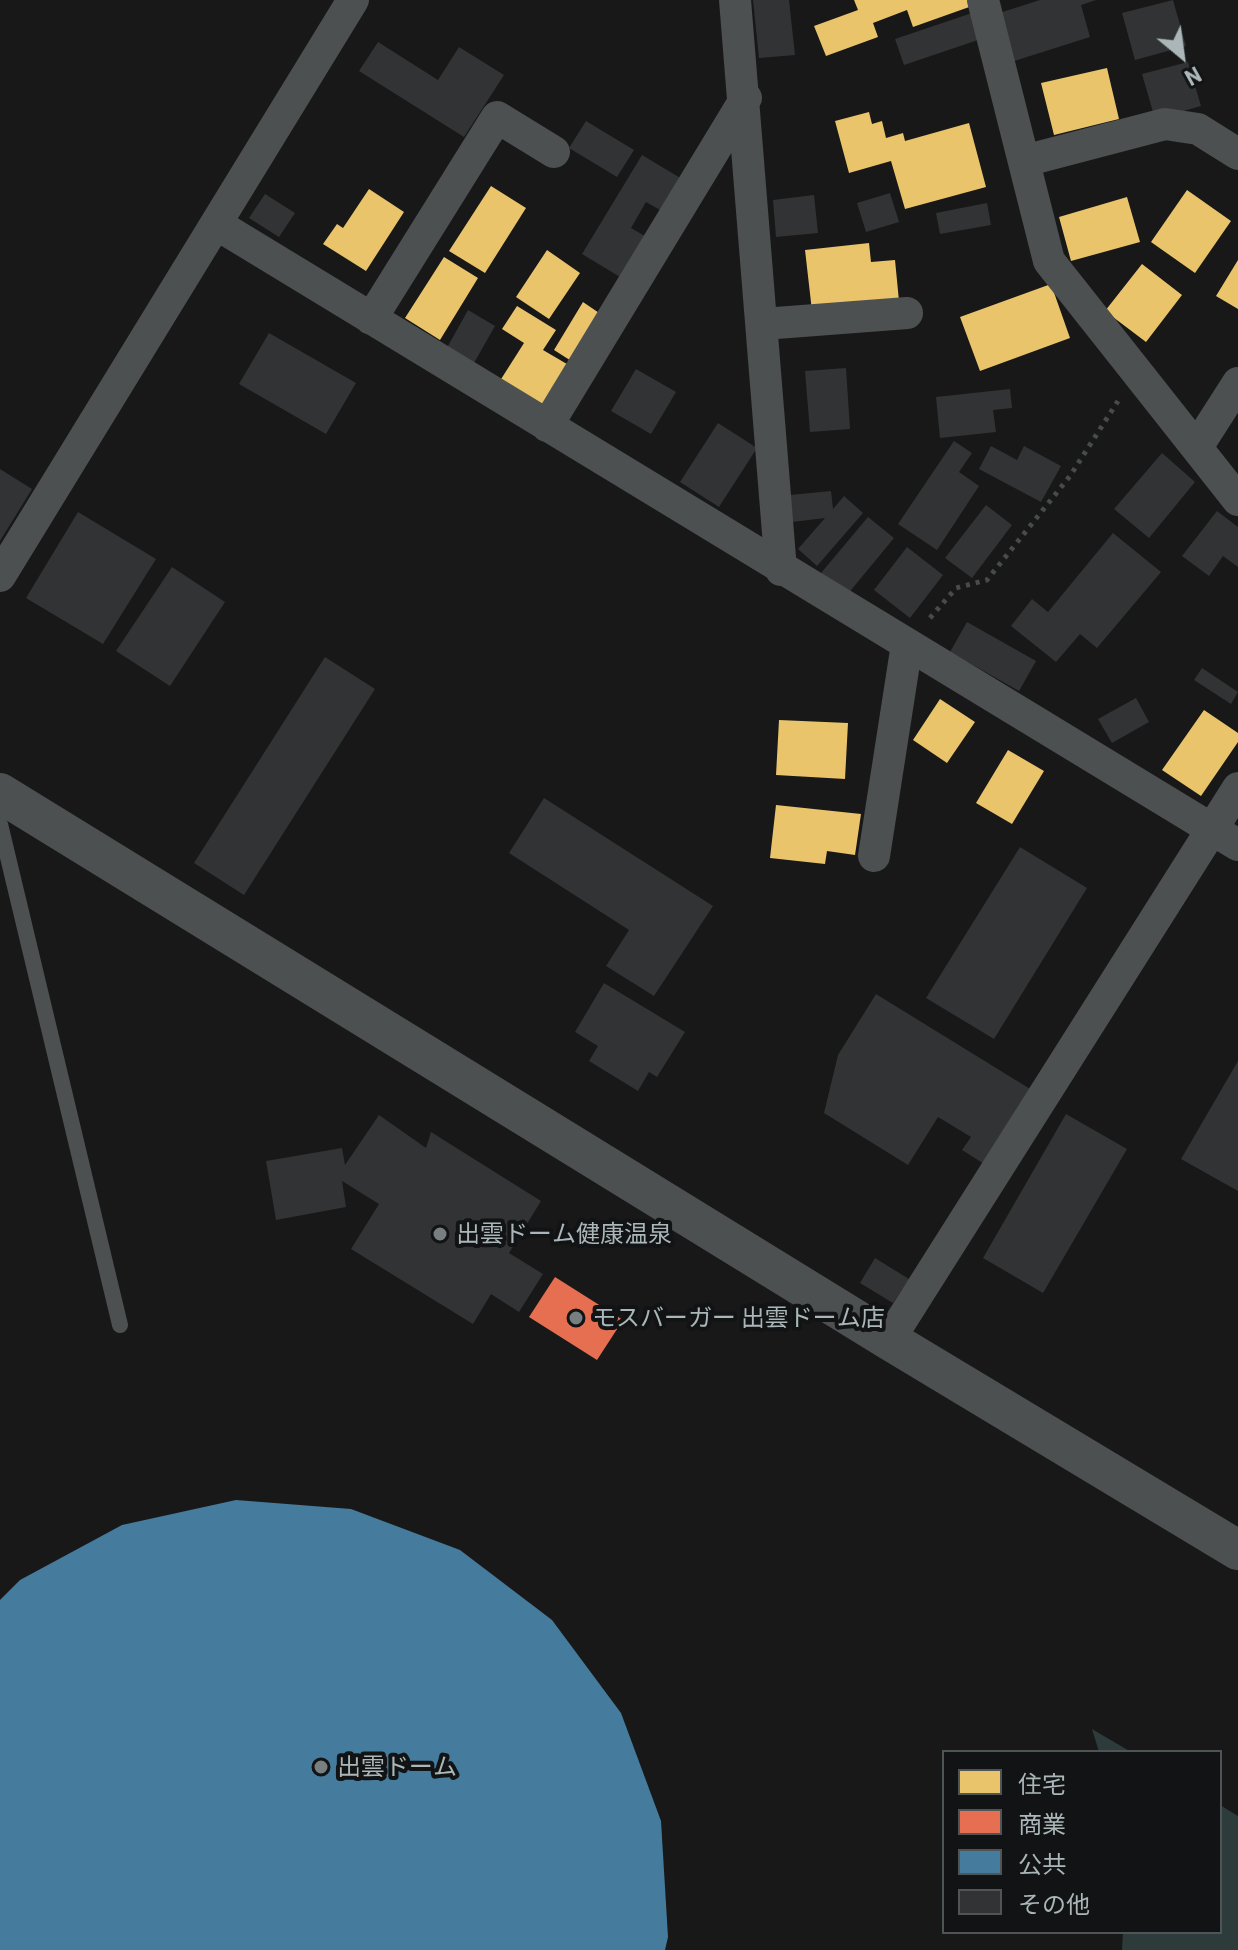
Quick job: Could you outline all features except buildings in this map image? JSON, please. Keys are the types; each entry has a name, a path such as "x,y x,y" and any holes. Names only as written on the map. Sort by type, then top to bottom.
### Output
{"street":[{"path":"0,576 218,225 353,0"},
{"path":"735,0 746,98 781,570"},
{"path":"983,0 1049,261 1238,500"},
{"path":"547,426 746,98"},
{"path":"371,319 497,117 554,152"},
{"path":"1024,161 1165,124 1198,129 1238,154"},
{"path":"218,225 781,570 1226,837"},
{"path":"763,324 907,313"},
{"path":"1197,447 1238,383"},
{"path":"874,856 907,644"},
{"path":"889,1340 1226,837 1238,788"},
{"path":"0,793 889,1340 1238,1550"}],"lane":[{"path":"0,824 120,1325"}],"path":[{"path":"907,644 956,588 987,580 1070,476 1135,373"}],"shaded area":[{"path":"1092,1729 1128,1750 1098,1750"},
{"path":"1222,1806 1238,1816 1238,1950 1122,1950 1123,1934 1222,1934"}],"place":[{"name":"出雲ドーム健康温泉","path":"440,1234"},
{"name":"モスバーガー 出雲ドーム店","path":"576,1318"},
{"name":"出雲ドーム","path":"321,1767"}]}
